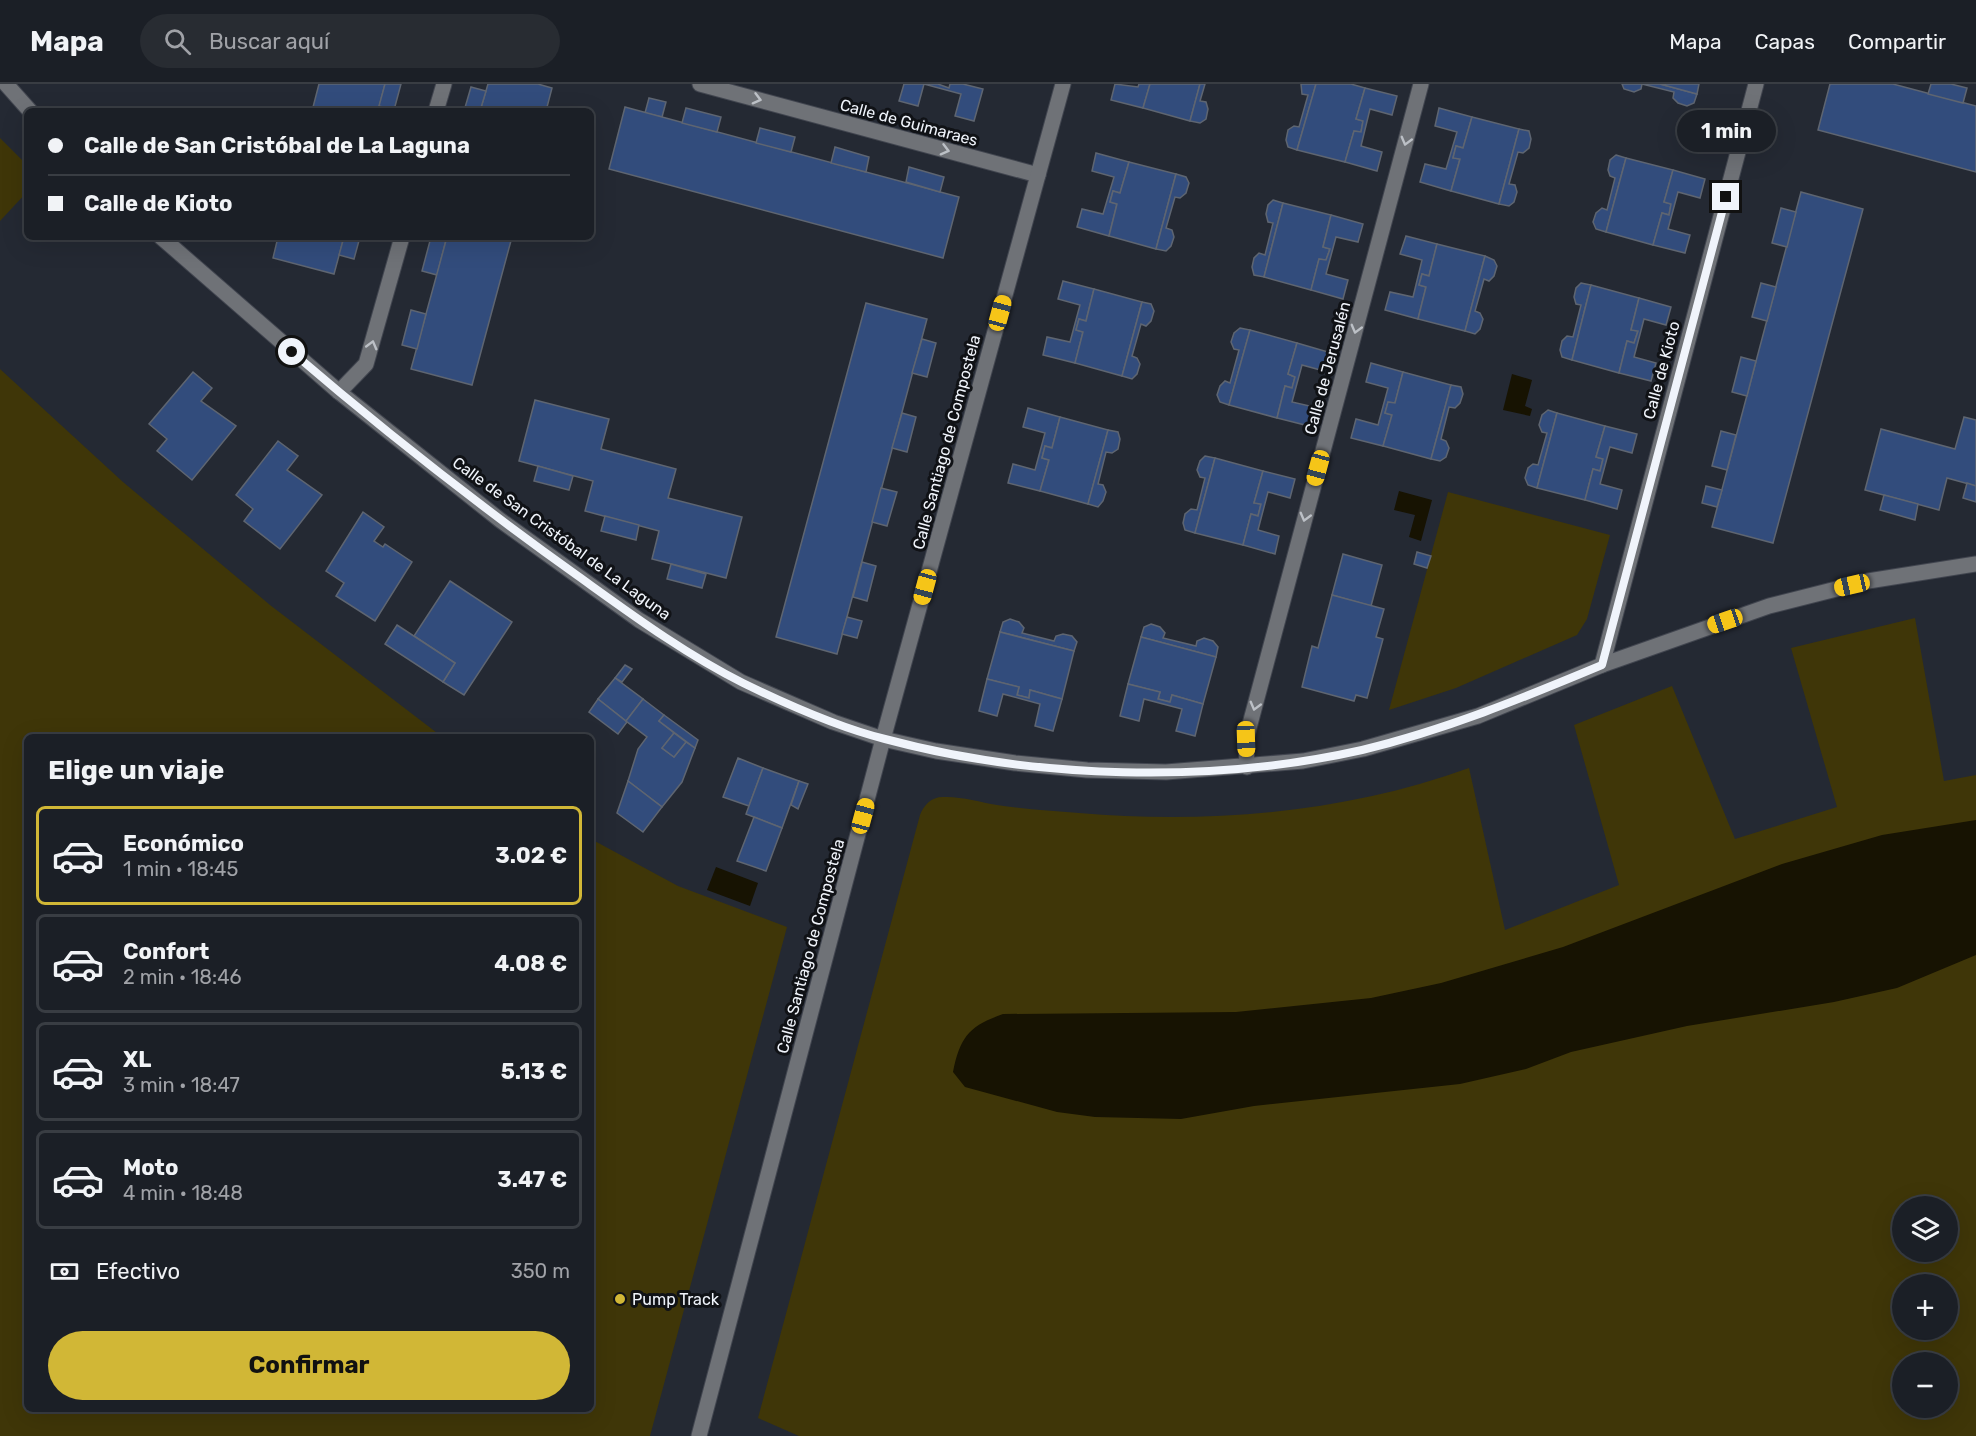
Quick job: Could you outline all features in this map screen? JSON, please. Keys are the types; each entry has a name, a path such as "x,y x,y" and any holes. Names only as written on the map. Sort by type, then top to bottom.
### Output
{"street":[{"path":"6,84 27,108"},
{"path":"437,108 444,84"},
{"name":"Calle de Guimaraes","path":"700,84 1038,175"},
{"name":"Calle Santiago de Compostela","path":"699,1436 883,739 1063,84"},
{"name":"Calle de Jerusalén","path":"1247,767 1246,739 1421,84"},
{"name":"Calle de Kioto","path":"1602,665 1756,84"},
{"name":"Calle de San Cristóbal de La Laguna","path":"164,240 339,392 500,520 639,620 741,682 833,722 883,739 936,751 1015,763 1087,770 1166,772 1304,761 1364,749 1478,717 1602,665 1769,606 1868,581 1976,564"},
{"path":"339,392 366,364 401,240"}],"shaded area":[{"path":"0,138 24,162 24,195 0,221"},
{"path":"0,369 123,482 270,605 438,734 24,734 24,1412 594,1412 594,841 678,886 787,927 650,1436 0,1436"},
{"path":"1512,374 1532,380 1525,406 1532,409 1530,416 1503,410"},
{"path":"1399,491 1432,500 1421,541 1409,537 1415,515 1394,510"},
{"path":"1448,492 1610,535 1587,619 1577,635 1456,688 1389,710"},
{"path":"1915,618 1944,781 1976,775 1976,1436 799,1436 758,1418 920,815 929,802 935,798 963,798 1038,810 1128,816 1227,815 1276,812 1374,796 1469,768 1505,930 1619,885 1574,725 1672,686 1735,839 1837,807 1791,648"},
{"path":"1976,820 1976,955 1897,988 1834,1002 1687,1026 1571,1052 1526,1069 1460,1084 1254,1106 1181,1119 1095,1117 1057,1112 965,1087 953,1072 959,1050 968,1034 982,1023 1003,1014 1236,1012 1371,998 1441,983 1563,947 1782,864 1882,835"},
{"path":"716,867 758,883 750,906 707,890"}],"building":[{"path":"319,84 385,84 379,108 313,108"},
{"path":"385,84 401,84 395,108 379,106"},
{"path":"488,84 538,84 552,88 547,108 481,108"},
{"path":"904,84 924,84 918,106 899,101"},
{"path":"924,84 938,84 949,88 950,84 963,84 983,89 974,121 955,116 961,94"},
{"path":"1115,84 1138,87 1139,84 1150,84 1143,108 1111,100"},
{"path":"1150,84 1200,84 1190,121 1143,108"},
{"path":"1200,84 1205,84 1200,101 1206,102 1208,109 1206,119 1200,123 1190,121"},
{"path":"1301,84 1316,84 1297,150 1288,147 1286,140 1288,130 1294,126 1299,127 1308,95 1302,94"},
{"path":"1316,84 1351,84 1365,88 1356,119 1363,121 1361,132 1354,131 1345,162 1297,150"},
{"path":"1622,84 1642,84 1641,89 1634,92 1624,89"},
{"path":"1642,84 1660,84 1697,94 1694,103 1687,106 1678,103 1673,98 1674,92"},
{"path":"1660,84 1699,84 1697,94"},
{"path":"1830,84 1893,84 1976,106 1976,172 1818,130"},
{"path":"1931,84 1951,84 1967,88 1963,103 1928,94"},
{"path":"471,87 486,91 481,108 465,108"},
{"path":"1365,88 1397,96 1392,115 1370,109 1361,146 1382,152 1377,171 1345,162 1354,131 1361,132 1363,121 1356,119"},
{"path":"649,98 666,102 662,117 645,113"},
{"path":"625,107 959,197 943,258 609,169"},
{"path":"686,108 721,117 717,132 682,123"},
{"path":"1439,108 1472,117 1463,148 1456,146 1453,158 1460,159 1451,191 1420,182 1425,164 1446,169 1457,132 1435,126"},
{"path":"1472,117 1519,129 1499,204 1451,191 1460,159 1453,158 1456,146 1463,148"},
{"path":"760,128 795,137 791,152 756,143"},
{"path":"1519,129 1529,131 1531,139 1529,148 1523,153 1518,152 1509,184 1515,185 1517,192 1514,202 1509,206 1499,204"},
{"path":"835,147 869,157 866,172 831,163"},
{"path":"1096,153 1129,162 1120,193 1113,191 1110,202 1117,204 1109,236 1077,227 1082,209 1103,214 1114,177 1092,171"},
{"path":"1616,155 1626,158 1606,232 1596,229 1593,222 1596,213 1602,208 1607,210 1615,178 1610,176 1608,170 1610,160"},
{"path":"1626,158 1673,170 1664,202 1671,204 1669,215 1662,213 1653,245 1606,232"},
{"path":"1129,162 1176,174 1156,249 1109,236 1117,204 1110,202 1113,191 1120,193"},
{"path":"909,167 944,177 940,192 906,182"},
{"path":"1673,170 1705,179 1700,198 1678,192 1668,229 1690,235 1685,253 1653,245 1662,213 1669,215 1671,204 1664,202"},
{"path":"1176,174 1186,177 1189,183 1186,193 1180,198 1175,197 1166,228 1172,230 1174,237 1171,246 1166,251 1156,249"},
{"path":"1801,192 1863,209 1773,543 1712,527"},
{"path":"1273,200 1283,203 1264,277 1254,275 1252,267 1254,258 1259,253 1265,255 1273,223 1268,222 1266,214 1268,205"},
{"path":"1283,203 1331,215 1323,247 1330,249 1326,260 1319,259 1311,290 1264,277"},
{"path":"1781,208 1796,212 1787,247 1772,243"},
{"path":"1331,215 1363,224 1358,242 1336,237 1326,274 1348,280 1343,299 1311,290 1319,259 1326,260 1330,249 1323,247"},
{"path":"1406,236 1437,244 1429,276 1422,274 1419,285 1426,287 1418,319 1385,310 1390,292 1413,297 1422,260 1400,254"},
{"path":"277,240 343,240 334,274 273,258"},
{"path":"343,240 359,240 354,259 339,255"},
{"path":"430,240 446,240 437,275 422,271"},
{"path":"446,240 511,240 472,385 411,369"},
{"path":"1437,244 1485,256 1465,331 1418,319 1426,287 1419,285 1422,274 1429,276"},
{"path":"1485,256 1494,260 1497,266 1494,276 1489,281 1484,279 1475,311 1480,313 1483,319 1480,329 1475,334 1465,331"},
{"path":"1063,281 1094,289 1086,321 1079,319 1076,330 1083,332 1075,363 1043,355 1047,337 1070,342 1080,305 1058,299"},
{"path":"1581,283 1591,285 1572,360 1562,357 1560,350 1562,341 1567,336 1573,337 1581,305 1576,304 1574,297 1576,288"},
{"path":"1761,283 1776,287 1767,321 1752,317"},
{"path":"1591,285 1639,298 1631,330 1638,331 1634,343 1627,341 1619,373 1572,360"},
{"path":"1094,289 1142,302 1122,376 1075,363 1083,332 1076,330 1079,319 1086,321"},
{"path":"1639,298 1671,307 1666,325 1644,319 1634,357 1656,363 1651,381 1619,373 1627,341 1634,343 1638,331 1631,330"},
{"path":"1142,302 1151,304 1154,311 1151,321 1146,326 1141,324 1132,356 1137,358 1140,364 1137,374 1132,379 1122,376"},
{"path":"866,303 927,319 837,654 776,637"},
{"path":"411,310 426,314 417,349 402,345"},
{"path":"1240,328 1250,330 1229,405 1220,402 1217,395 1220,386 1225,381 1230,383 1239,350 1234,349 1231,342 1234,333"},
{"path":"1250,330 1297,343 1288,374 1295,377 1292,388 1285,386 1277,418 1229,405"},
{"path":"922,339 936,343 927,377 912,373"},
{"path":"1297,343 1328,352 1324,371 1302,365 1292,402 1314,407 1309,426 1277,418 1285,386 1292,388 1295,377 1288,374"},
{"path":"1741,357 1756,361 1747,396 1732,392"},
{"path":"1371,363 1403,372 1395,403 1388,402 1385,413 1392,415 1383,446 1351,438 1356,419 1378,425 1388,388 1366,382"},
{"path":"193,372 212,388 201,401 236,426 192,480 157,451 167,439 149,424"},
{"path":"1403,372 1451,385 1431,459 1383,446 1392,415 1385,413 1388,402 1395,403"},
{"path":"1451,385 1461,387 1463,394 1460,403 1455,408 1449,407 1441,439 1446,441 1449,448 1446,457 1440,461 1431,459"},
{"path":"535,400 609,419 601,449 676,469 668,498 742,517 726,578 652,559 659,531 585,511 593,481 519,461"},
{"path":"1028,408 1060,417 1052,448 1045,446 1042,458 1049,460 1040,491 1008,483 1013,464 1035,470 1045,433 1023,427"},
{"path":"1548,410 1557,413 1537,488 1528,485 1525,478 1528,468 1533,464 1538,465 1547,433 1542,432 1539,425 1542,415"},
{"path":"902,413 916,417 907,452 892,448"},
{"path":"1557,413 1605,426 1596,457 1603,459 1600,471 1593,469 1585,500 1537,488"},
{"path":"1060,417 1108,430 1088,504 1040,491 1049,460 1042,458 1045,446 1052,448"},
{"path":"1964,417 1976,420 1976,486 1947,478 1939,510 1865,490 1881,429 1955,449"},
{"path":"1605,426 1637,434 1632,453 1610,447 1600,484 1622,490 1617,509 1585,500 1593,469 1600,471 1603,459 1596,457"},
{"path":"1108,430 1118,432 1120,439 1118,449 1112,453 1106,452 1098,484 1103,485 1106,492 1098,507 1088,504"},
{"path":"1721,431 1736,435 1727,470 1712,466"},
{"path":"278,441 298,456 287,470 322,495 280,549 244,521 253,509 236,495"},
{"path":"1205,456 1215,458 1195,533 1185,530 1183,523 1185,514 1191,509 1197,510 1205,478 1200,477 1197,470 1200,461"},
{"path":"1215,458 1263,471 1254,503 1261,504 1258,516 1251,514 1243,545 1195,533"},
{"path":"538,466 573,476 569,490 534,481"},
{"path":"1263,471 1295,479 1290,498 1268,492 1258,530 1279,536 1275,554 1243,545 1251,514 1258,516 1261,504 1254,503"},
{"path":"1967,483 1976,486 1976,502 1963,498"},
{"path":"1706,486 1722,490 1717,507 1702,503"},
{"path":"881,488 897,492 887,526 872,522"},
{"path":"1884,495 1918,504 1915,520 1880,510"},
{"path":"363,512 384,527 374,541 383,547 385,544 412,562 375,621 336,596 344,583 326,571"},
{"path":"605,516 639,525 636,540 601,531"},
{"path":"1417,552 1431,556 1427,568 1414,564"},
{"path":"1343,554 1382,565 1371,606 1332,595"},
{"path":"862,562 876,566 867,601 853,597"},
{"path":"671,564 706,574 702,588 667,579"},
{"path":"450,581 512,622 464,695 443,682 455,663 414,636"},
{"path":"1332,595 1384,609 1376,637 1383,639 1367,698 1356,695 1354,701 1302,687 1312,646 1318,648"},
{"path":"847,617 862,621 857,638 842,634"},
{"path":"1010,619 1019,622 1024,628 1022,633 1054,641 1056,636 1063,634 1072,636 1077,642 1074,651 1000,632 1003,622"},
{"path":"1151,624 1160,627 1165,633 1163,638 1196,646 1197,641 1204,638 1213,641 1218,647 1216,657 1141,637 1144,627"},
{"path":"397,625 455,663 443,682 385,644"},
{"path":"1000,632 1074,651 1062,699 1030,690 1029,698 1017,695 1019,687 987,679"},
{"path":"1141,637 1216,657 1203,704 1172,695 1170,702 1158,699 1160,692 1128,684"},
{"path":"625,665 632,669 622,682 615,678"},
{"path":"615,678 643,699 626,721 598,699"},
{"path":"987,679 1019,687 1017,695 1029,698 1030,690 1062,699 1053,731 1035,726 1040,704 1003,694 997,716 979,711"},
{"path":"1128,684 1160,692 1158,699 1170,702 1172,695 1203,704 1195,736 1176,731 1182,709 1144,699 1139,721 1120,716"},
{"path":"598,699 627,722 618,734 589,712"},
{"path":"643,699 664,715 659,721 674,733 662,748 674,757 686,742 695,748 682,782 662,807 628,781 638,749 647,737 626,721"},
{"path":"664,715 698,740 695,748 659,721"},
{"path":"674,733 686,742 674,757 662,748"},
{"path":"738,758 763,768 749,806 723,797"},
{"path":"763,768 799,781 782,828 746,814"},
{"path":"628,781 662,807 643,832 617,813"},
{"path":"799,781 808,784 798,809 791,805"},
{"path":"754,817 782,828 766,871 737,861"}],"place":[{"name":"Pump Track","path":"620,1299"}],"route":[{"path":"292,352 500,520 639,620 741,682 833,722 883,739 936,751 1015,763 1087,770 1166,772 1304,761 1364,749 1478,717 1602,665 1726,197"}]}
